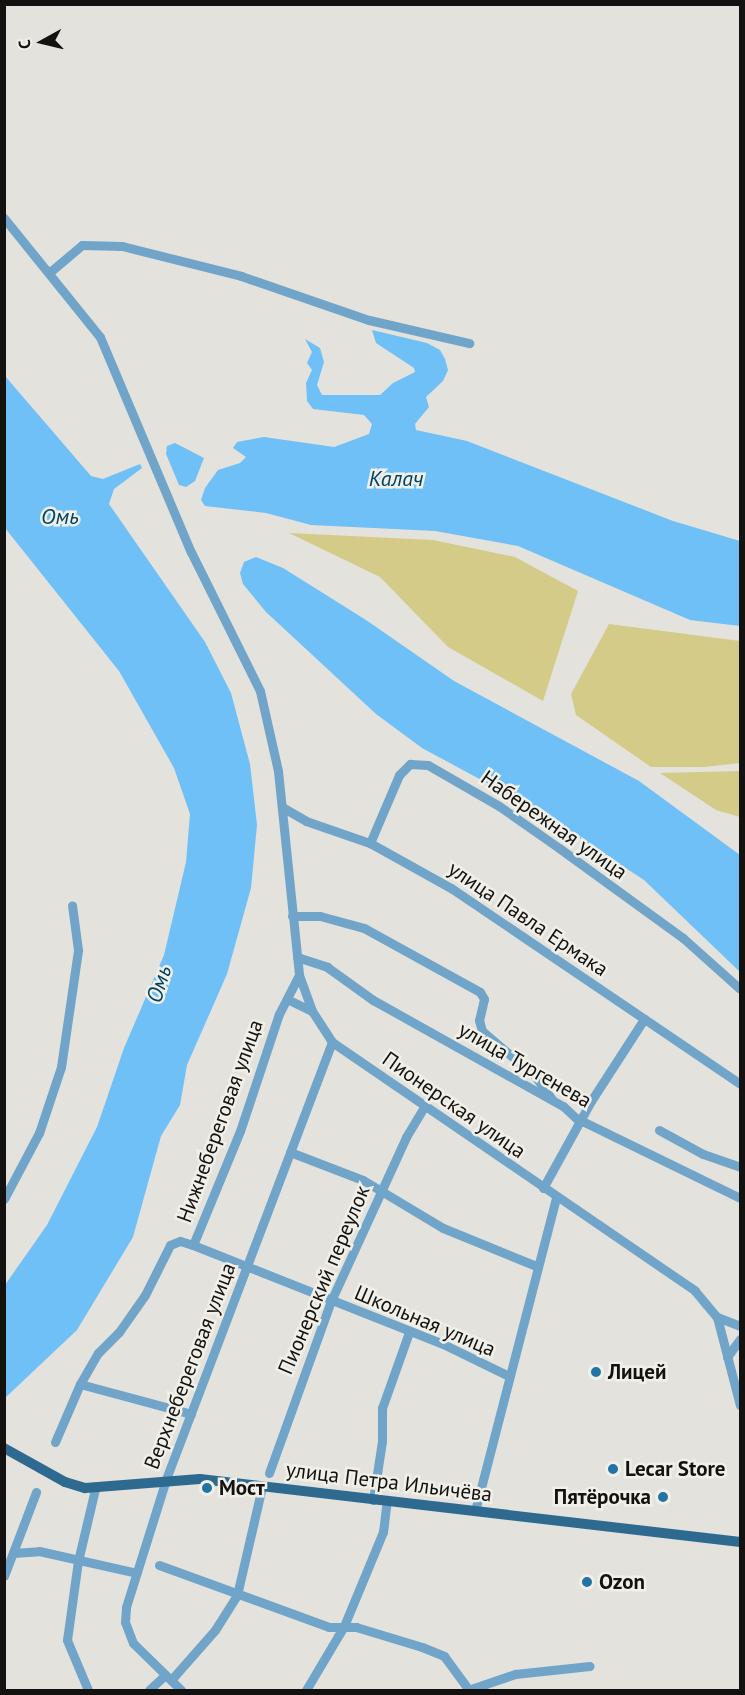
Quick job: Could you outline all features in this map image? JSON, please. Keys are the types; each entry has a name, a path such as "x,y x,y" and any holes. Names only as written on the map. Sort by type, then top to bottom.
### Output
{"main road":[{"name":"улица Петра Ильичёва","path":"5,1449 65,1482 95,1489 166,1479 262,1487 741,1542"}],"street":[{"name":"Пионерская улица","path":"4,218 51,272 100,337 190,552 260,692 273,735 285,829 299,975 312,1011 332,1042 686,1284 706,1301 717,1317 741,1405"},
{"path":"51,272 82,245 122,246 242,276 369,320 469,343"},
{"name":"Набережная улица","path":"370,843 399,776 410,764 428,765 499,806 559,848 682,938 741,989"},
{"name":"улица Павла Ермака","path":"282,807 306,821 370,843 451,888 741,1084"},
{"path":"285,829 306,821"},
{"path":"4,1199 39,1133 61,1067 78,950 72,904"},
{"path":"292,916 320,916 364,928 480,992 484,999 478,1020 482,1031 535,1076 553,1100"},
{"name":"улица Тургенева","path":"297,957 327,967 373,1000 553,1100 582,1120 741,1198"},
{"name":"Нижнебереговая улица","path":"55,1442 80,1384 98,1353 120,1332 145,1295 170,1245 180,1241 193,1245 230,1157 287,999 299,975"},
{"path":"287,999 312,1011"},
{"path":"543,1188 644,1019"},
{"name":"Верхнебереговая улица","path":"181,1690 133,1643 127,1630 125,1614 166,1479 332,1042"},
{"name":"Пионерский переулок","path":"269,1473 301,1376 331,1301 406,1137 424,1107"},
{"path":"659,1130 703,1154 741,1167"},
{"path":"290,1152 363,1180 443,1228 536,1266"},
{"path":"474,1511 536,1266 556,1197"},
{"name":"Школьная улица","path":"193,1245 409,1332 509,1376"},
{"path":"717,1317 741,1326"},
{"path":"373,1500 382,1441 382,1408 409,1332"},
{"path":"727,1357 741,1339"},
{"path":"80,1384 190,1414"},
{"path":"149,1690 168,1678 216,1630 237,1595 262,1487"},
{"path":"87,1690 67,1640 78,1561 95,1489"},
{"path":"4,1576 36,1492"},
{"path":"306,1690 344,1626 383,1532 387,1501"},
{"path":"13,1553 39,1551 137,1573"},
{"path":"159,1565 329,1627 356,1626 444,1656 468,1690 515,1674 590,1666"}],"shaded area":[{"path":"289,533 433,540 515,557 578,591 543,701 448,647 380,577"},
{"path":"609,624 740,641 740,763 704,767 651,767 576,715 571,694"},
{"path":"740,771 740,817 716,810 660,773"}],"water":[{"name":"Калач","path":"372,330 427,343 440,350 445,359 448,370 443,381 426,397 429,407 415,424 416,430 467,441 673,521 740,541 740,626 690,620 518,546 435,531 311,525 266,513 205,506 201,500 205,488 218,470 240,463 246,457 233,448 237,442 264,437 334,447 369,434 372,424 364,415 313,409 307,401 306,383 312,370 307,363 312,352 305,339 320,348 324,362 317,385 322,395 380,395 393,383 415,372 414,368 376,343"},
{"name":"Омь","path":"5,376 91,476 103,479 140,464 142,468 114,489 109,504 205,642 231,693 250,764 257,825 251,888 227,974 187,1065 180,1105 161,1136 133,1237 77,1330 5,1398 5,1285 47,1225 97,1127 124,1048 164,955 186,862 190,814 174,768 119,671 5,528"},
{"path":"175,443 204,458 195,481 186,487 179,485 166,454 167,446"},
{"path":"256,557 283,568 366,620 454,681 639,781 740,855 740,972 644,880 537,810 422,748 376,714 266,612 243,584 240,573 244,562"}],"place":[{"name":"Лицей","path":"596,1372"},
{"name":"Lecar Store","path":"613,1469"},
{"name":"Мост","path":"207,1488"},
{"name":"Пятёрочка","path":"663,1497"},
{"name":"Ozon","path":"587,1582"}]}
